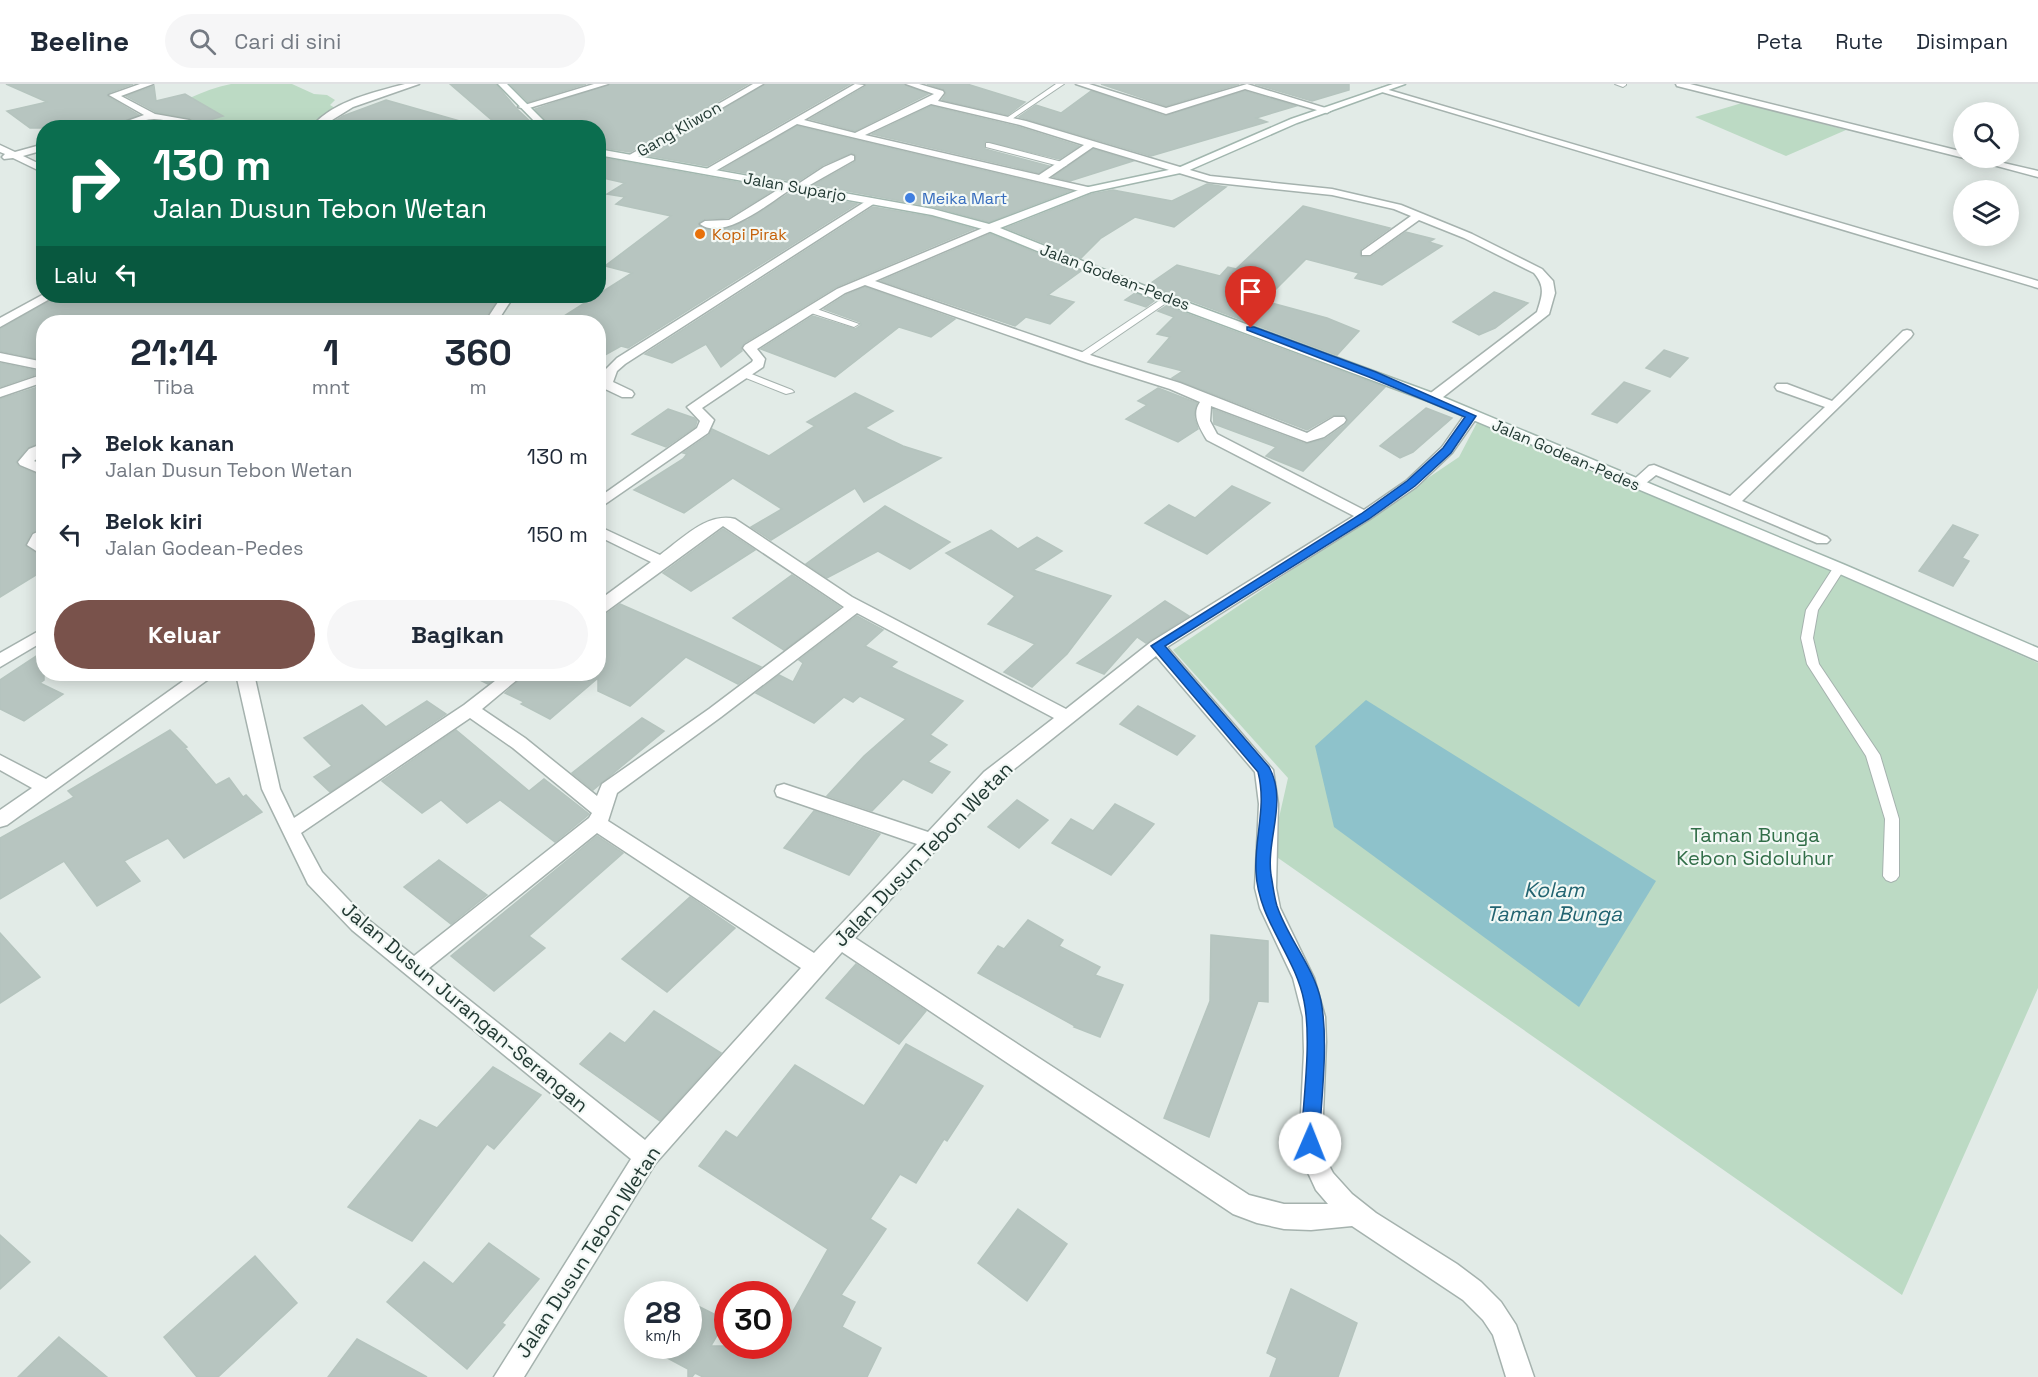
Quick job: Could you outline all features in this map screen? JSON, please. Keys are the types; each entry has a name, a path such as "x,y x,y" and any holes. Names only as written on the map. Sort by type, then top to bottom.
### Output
{"street":[{"path":"149,84 112,95 152,116 175,120"},
{"path":"323,120 379,94 415,84"},
{"path":"503,84 538,120"},
{"path":"523,106 599,84"},
{"name":"Gang Kliwon","path":"632,157 759,84"},
{"path":"708,171 858,84"},
{"path":"856,136 935,99 939,91 910,84"},
{"path":"1080,84 1166,111 1245,86 1328,110"},
{"path":"606,499 703,430 707,420 694,407 758,364 759,359 749,348 841,291 990,228 1088,190 1181,170 1294,121 1401,84"},
{"path":"1680,84 1953,152"},
{"path":"1385,90 2038,285"},
{"path":"929,101 1093,143 1228,183 1332,192 1397,207 1468,236 1538,271 1547,281 1549,293 1543,314 1432,398"},
{"path":"139,120 152,116"},
{"path":"795,121 1088,190"},
{"path":"1041,179 1093,143"},
{"path":"0,148 36,166"},
{"path":"0,159 36,149"},
{"name":"Jalan Suparjo","path":"606,153 943,214 990,228"},
{"path":"705,224 731,223 792,187 851,158"},
{"path":"2013,168 2038,174"},
{"path":"627,393 606,384 611,370 621,361 871,201"},
{"path":"1366,252 1418,216"},
{"name":"Jalan Godean-Pedes","path":"990,228 1166,299 1432,398 1839,568 2038,655"},
{"path":"866,281 1081,357 1175,386 1307,438 1319,434 1339,420"},
{"path":"0,323 36,303"},
{"path":"1732,502 1908,334"},
{"path":"0,357 36,364"},
{"path":"0,393 36,381"},
{"path":"1782,387 1834,406"},
{"path":"1209,401 1204,406 1203,421 1212,437 1365,516"},
{"name":"Jalan Dusun Tebon Wetan","path":"508,1377 646,1156 840,939 991,777 1157,646 1365,516 1411,484 1447,450 1471,416"},
{"path":"36,452 26,458 25,462 36,467"},
{"path":"1636,484 1654,469 1822,540"},
{"path":"606,603 711,525 721,521 730,522 856,606 1067,717"},
{"path":"606,534 660,561"},
{"path":"414,968 599,817 609,789 856,606"},
{"path":"0,662 36,638"},
{"path":"1157,646 1264,770 1269,786 1270,806 1263,872 1269,907 1307,982 1312,1001 1315,1033 1310,1130 1311,1156 1325,1183 1354,1213 1473,1292 1492,1312 1514,1350 1520,1377"},
{"path":"0,820 194,681"},
{"name":"Jalan Dusun Jurangan-Serangan","path":"247,681 271,789 315,878 359,924 646,1156"},
{"path":"290,831 470,709 506,681"},
{"path":"470,709 519,743 599,817 816,966"},
{"path":"0,762 47,788"},
{"path":"784,792 931,841"},
{"path":"840,939 1242,1205 1267,1215 1312,1218 1354,1213"}],"lane":[{"path":"1007,120 1048,90 1061,84"},
{"path":"989,145 1063,165"},
{"path":"1081,357 1166,299"},
{"path":"811,310 854,324"},
{"path":"744,374 789,392"},
{"path":"1839,568 1812,610 1807,638 1813,664 1873,755 1892,819 1891,876"}],"green space":[{"path":"292,84 314,94 327,95 335,100 330,105 335,108 332,115 324,120 185,120 149,115 220,86"},
{"path":"1742,103 1846,130 1786,156 1695,117"},
{"name":"Taman Bunga Kebon Sidoluhur","path":"1481,415 2038,663 2038,988 1902,1295 1271,853 1288,778 1173,650 1459,457"}],"water":[{"name":"Kolam Taman Bunga","path":"1366,700 1656,881 1579,1007 1334,827 1315,746"}],"building":[{"path":"6,84 133,84 108,93 107,96 139,115 126,120 36,120 36,128 30,128 7,111 47,102"},
{"path":"450,84 496,84 529,120 492,120"},
{"path":"510,84 586,84 528,102"},
{"path":"610,84 748,84 630,152 606,148 606,120 545,120 535,109"},
{"path":"765,84 850,84 707,166 645,155"},
{"path":"866,84 904,84 928,94 855,131 810,119 865,87"},
{"path":"927,84 967,84 1025,102 1008,115 942,100 946,94 945,90"},
{"path":"1101,84 1239,84 1166,106"},
{"path":"1255,84 1349,84 1349,90 1312,101"},
{"path":"154,86 156,101 185,94 223,116 210,120 193,120 156,112 126,96"},
{"path":"1091,91 1165,116 1245,91 1296,106 1256,118 1267,122 1151,156 1019,117 1036,105 1061,113"},
{"path":"386,100 456,120 337,120"},
{"path":"931,106 1019,127 1079,146 1059,159 984,141 985,149 1049,166 1039,173 872,134"},
{"path":"797,126 1070,191 989,222 934,207 814,185 855,162 856,155 852,153 823,165 797,182 723,169"},
{"path":"1093,149 1133,161 1070,181 1053,177"},
{"path":"606,158 775,189 728,218 705,219 698,223 710,230 722,230 748,220 791,192 857,204 628,348 621,346 606,354 606,315 566,315 585,303 606,303 606,289 632,273 606,265 671,216 616,204 625,197 607,194 625,183 606,179"},
{"path":"1207,184 1226,187 1174,227 1135,217 1101,238 1081,258 1006,228 1092,194 1113,190 1172,201"},
{"path":"1303,206 1390,228 1361,249 1362,257 1371,257 1406,232 1434,239 1429,242 1442,246 1382,285 1355,278 1359,273 1306,259 1264,301 1327,318 1359,331 1337,355 1148,285 1177,265 1220,276 1228,267 1236,269"},
{"path":"873,207 932,217 974,229 836,287 744,343 742,351 721,367 706,344 672,363 645,354"},
{"path":"990,234 1081,271 1048,295 1074,302 1050,324 1026,317 1015,326 881,281"},
{"path":"865,287 955,319 931,337 899,327 835,377 761,349 813,316 855,329 861,325 860,322 824,309 846,295"},
{"path":"1494,292 1528,303 1495,328 1479,335 1453,322"},
{"path":"1135,293 1154,301 1146,307 1125,300"},
{"path":"45,303 495,303 488,315 36,315 36,358 0,351 0,329"},
{"path":"1166,306 1385,387 1303,471 1266,456 1276,447 1214,424 1213,409 1306,444 1325,439 1345,425 1348,421 1346,416 1333,415 1307,430 1172,378 1183,371 1148,362 1170,337 1157,334 1174,317 1158,311"},
{"path":"1664,350 1688,358 1670,377 1646,368"},
{"path":"0,363 36,371 36,374 0,387"},
{"path":"1624,382 1650,391 1617,423 1592,414"},
{"path":"36,388 36,444 27,448 16,462 19,467 36,474 36,531 31,533 25,546 36,553 36,575 0,597 0,399"},
{"path":"1158,388 1197,403 1194,417 1198,429 1178,442 1126,419 1147,405 1138,401"},
{"path":"855,393 893,411 865,428 903,446 941,458 864,502 855,488 771,540 751,527 782,509 733,478 684,513 634,490 683,459 687,454 683,453 709,435 712,429 769,456 815,426 807,422"},
{"path":"1426,408 1452,418 1413,452 1400,458 1380,446"},
{"path":"668,409 694,418 697,421 695,427 666,447 632,434"},
{"path":"1232,486 1270,503 1207,554 1145,523 1169,505 1195,518"},
{"path":"885,506 950,542 910,569 878,551 827,578 806,564"},
{"path":"1953,525 1978,535 1962,558 1969,561 1953,586 1919,571"},
{"path":"723,529 755,550 691,591 663,573"},
{"path":"991,530 1018,549 1037,537 1062,551 1033,570 1111,596 1067,654 1032,687 1004,672 1035,644 988,624 1015,596 946,553"},
{"path":"792,575 840,607 784,650 733,618"},
{"path":"1165,601 1189,616 1146,643 1137,637 1104,674 1077,663"},
{"path":"620,604 761,667 738,684 686,657 630,706 598,691 598,681 606,681 606,614"},
{"path":"857,616 883,630 865,646 897,662 891,667 963,701 930,735 947,745 928,762 950,772 932,793 903,779 872,811 827,796 864,756 906,719 860,696 853,702 844,697 814,723 756,693 779,675 793,682 803,663 799,660"},
{"path":"36,656 36,681 43,681 40,683 63,694 24,721 0,709 0,680"},
{"path":"518,681 594,681 550,719 505,693"},
{"path":"427,701 446,714 330,792 314,777 332,766 304,738 362,705 386,727"},
{"path":"1138,706 1195,736 1177,755 1120,724"},
{"path":"642,718 664,731 593,790 572,773"},
{"path":"170,730 187,747 185,748 216,785 229,778 243,797 246,795 262,812 184,858 168,838 124,861 140,881 97,906 64,861 0,899 0,838 74,797 68,791"},
{"path":"456,730 529,791 544,779 589,814 555,842 500,800 467,823 441,800 422,813 382,781"},
{"path":"1017,800 1048,820 1019,848 988,827"},
{"path":"1115,804 1154,824 1111,875 1052,843 1071,819 1093,831"},
{"path":"814,811 880,834 849,875 784,848"},
{"path":"597,836 623,853 529,936 545,948 494,991 451,956"},
{"path":"439,860 487,895 451,924 404,887"},
{"path":"690,897 735,928 667,992 622,959"},
{"path":"1028,920 1063,940 1059,946 1100,967 1095,975 1123,985 1100,1037 1074,1027 978,973 998,946 1004,949"},
{"path":"0,933 40,977 0,1003"},
{"path":"1211,935 1268,941 1268,1002 1258,1001 1209,1137 1164,1118 1210,1001"},
{"path":"856,964 926,1011 899,1044 826,998"},
{"path":"654,1011 721,1053 660,1121 580,1064 610,1033 625,1043"},
{"path":"906,1044 983,1086 947,1141 944,1139 916,1183 900,1174 870,1219 886,1229 841,1295 855,1302 842,1327 881,1348 867,1377 703,1377 695,1373 692,1377 688,1377 688,1369 669,1359 702,1359 702,1308 714,1314 714,1341 711,1346 714,1346 714,1359 792,1359 792,1313 828,1249 699,1166 726,1131 737,1138 795,1065 864,1106"},
{"path":"493,1067 541,1095 494,1149 487,1144 412,1241 348,1207 420,1120 437,1128"},
{"path":"1018,1209 1067,1244 1027,1301 978,1263"},
{"path":"0,1235 30,1262 0,1289"},
{"path":"489,1243 539,1279 502,1323 505,1325 467,1369 387,1302 424,1262 453,1284"},
{"path":"255,1256 297,1303 218,1377 197,1377 164,1337"},
{"path":"1291,1289 1357,1323 1338,1377 1270,1377 1277,1358 1267,1353"},
{"path":"59,1337 107,1377 18,1377"},
{"path":"357,1339 427,1377 328,1377"}],"place":[{"name":"Meika Mart","path":"910,198"},
{"name":"Kopi Pirak","path":"700,234"}],"route":[{"path":"1251,328 1432,398 1471,416 1456,440 1411,484 1365,516 1157,646 1264,770 1269,786 1270,806 1263,872 1269,907 1307,982 1312,1001 1315,1033 1310,1143"}]}
